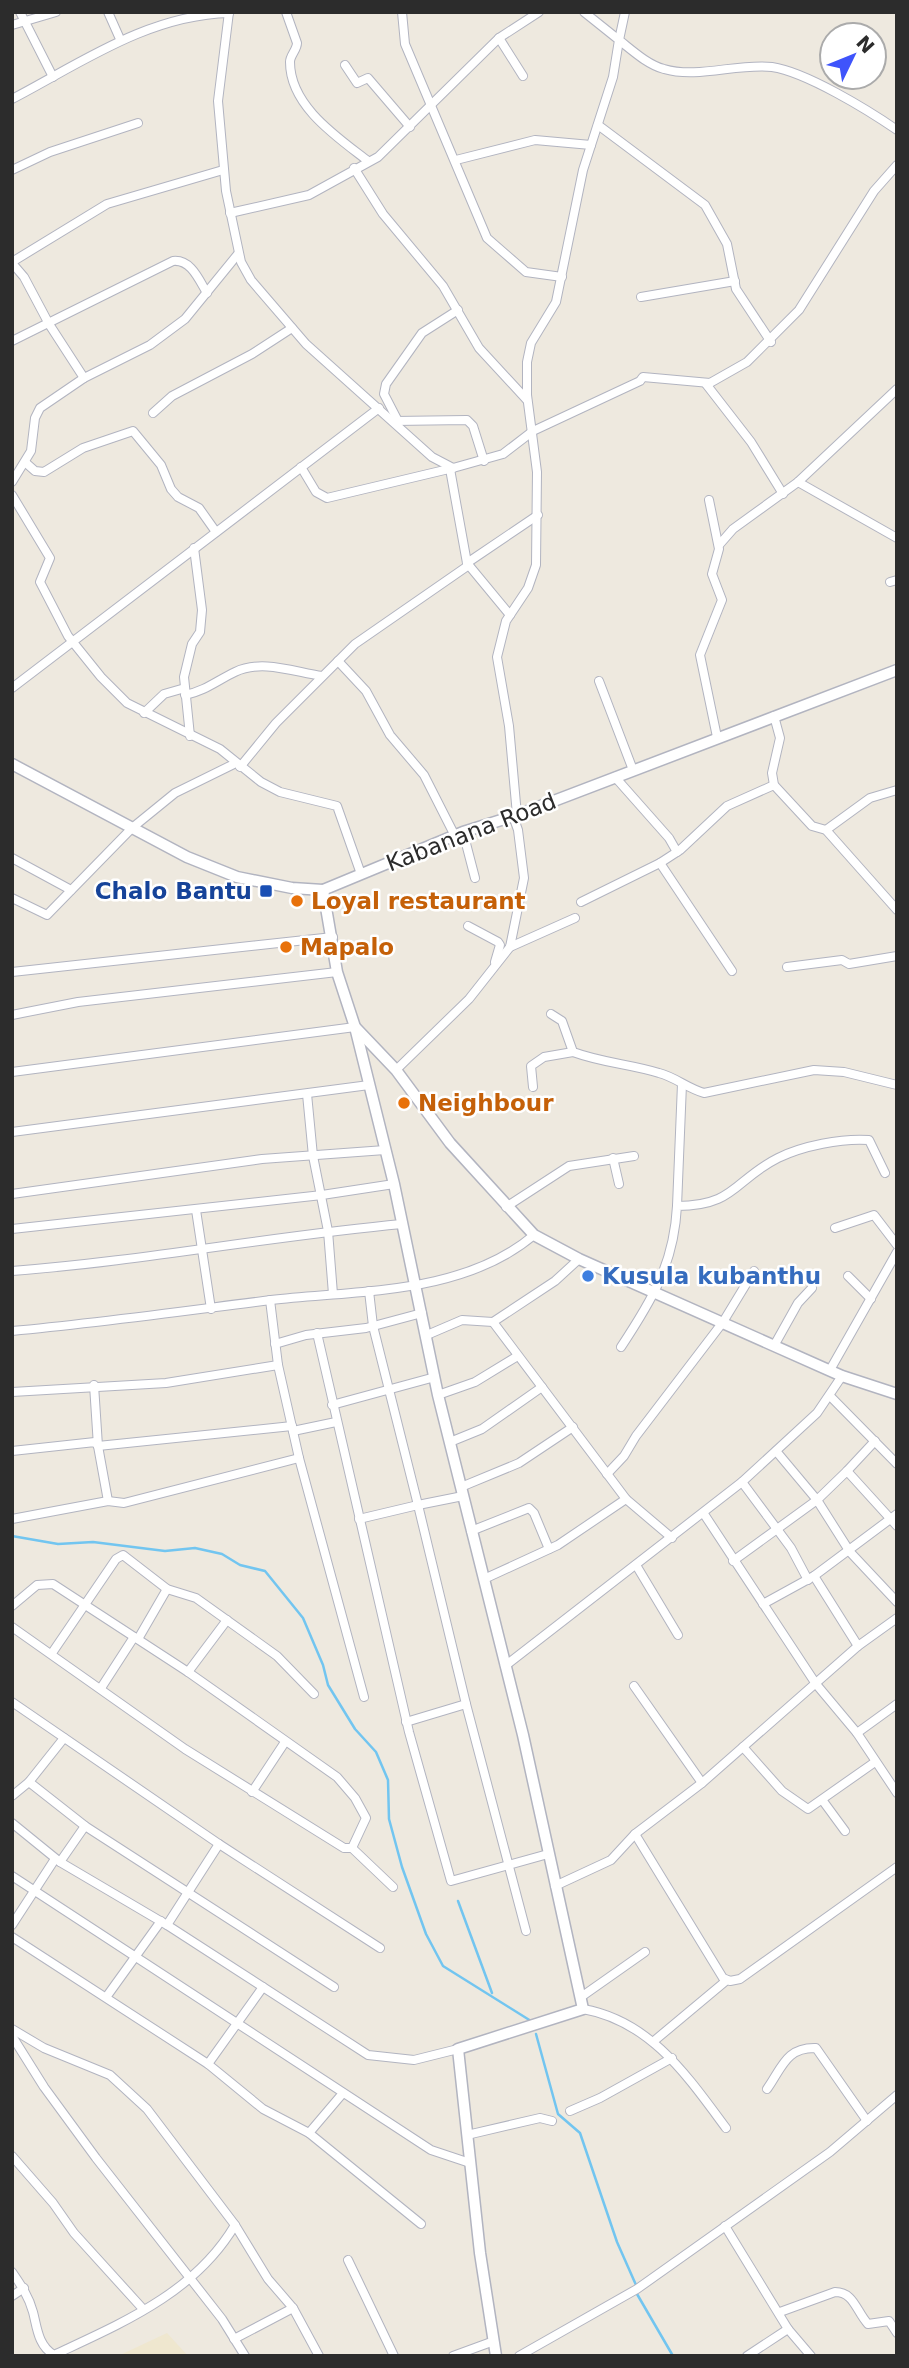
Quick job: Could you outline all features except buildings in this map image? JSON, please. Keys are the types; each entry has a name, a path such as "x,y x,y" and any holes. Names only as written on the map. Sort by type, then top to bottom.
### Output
{"street":[{"path":"12,25 22,16 56,12"},
{"path":"108,12 120,39"},
{"path":"286,12 297,43 290,60 298,96 331,131 368,161"},
{"path":"402,12 405,44 456,160 482,229 498,251 533,275 562,277"},
{"path":"230,213 309,195 377,157 499,38 539,12"},
{"path":"584,12 619,40 664,69 751,66 781,69 855,102 897,130"},
{"path":"510,947 524,877 515,816 509,726 497,665 501,636 535,572 538,515 533,431 527,400 529,349 556,302 579,188 613,77 625,12"},
{"path":"12,100 120,39 205,15 229,13 218,94 223,170 238,254 251,280 313,351 396,421 432,457 452,468"},
{"path":"22,16 53,77"},
{"path":"499,38 523,76"},
{"path":"345,65 357,83 368,78 410,127"},
{"path":"12,170 50,152 138,123"},
{"path":"598,125 705,205 727,244 736,289 771,342"},
{"path":"456,160 535,140 591,145"},
{"path":"301,467 316,492 327,498 484,461 510,451 533,431 640,381 643,377 706,384 735,372 771,342 799,310 874,191 897,165"},
{"path":"355,168 383,214 438,278 491,364 527,400"},
{"path":"84,378 49,324 24,276 12,263 107,204 223,170"},
{"path":"12,482 31,452 37,413 84,378 160,339 185,320 238,254"},
{"path":"12,341 173,261 183,261 190,267 207,293"},
{"path":"641,297 735,281"},
{"path":"396,421 384,394 386,384 422,333 458,310"},
{"path":"153,413 172,397 259,350 292,328"},
{"path":"706,384 751,442 783,494"},
{"path":"717,737 700,655 722,600 712,574 719,545 733,528 798,482 897,389"},
{"path":"12,688 379,408"},
{"path":"396,421 467,419 473,426 484,461"},
{"path":"26,463 35,471 44,472 83,448 133,431 162,465 171,489 178,498 199,508 216,532"},
{"path":"452,468 468,564 510,615"},
{"path":"798,482 897,538"},
{"path":"12,495 50,558 40,582 55,615 101,677 127,703 220,749 238,765 280,792 337,806 361,874"},
{"path":"709,500 719,545"},
{"path":"12,898 47,915 132,828 175,793 238,765 355,643 538,515"},
{"path":"190,736 185,691 187,659 202,624 194,548"},
{"path":"338,661 366,691 390,735 424,775 459,834 475,878"},
{"path":"144,713 164,694 206,689 236,671 253,666 322,676"},
{"name":"Kabanana Road","path":"12,764 187,857 237,877 292,888 323,890 459,834 515,816 897,670"},
{"path":"599,681 633,770"},
{"path":"774,716 780,738 772,773 774,785 812,826 826,831 897,910"},
{"path":"615,777 669,838 677,852"},
{"path":"581,902 660,863 677,852 726,806 774,785"},
{"path":"826,831 870,797 897,790"},
{"path":"12,858 71,890"},
{"path":"660,863 732,971"},
{"path":"323,890 337,972 355,1027 394,1184 438,1395 505,1666 582,2003"},
{"path":"396,1070 469,999 495,962 510,947 575,918"},
{"path":"468,926 498,942 500,945 495,962"},
{"path":"12,972 333,937"},
{"path":"787,967 842,960 849,964 897,956"},
{"path":"12,1015 78,1002 337,972"},
{"path":"551,1014 562,1021 573,1052"},
{"path":"355,1027 396,1070 450,1143 534,1235 579,1259 842,1376 897,1394"},
{"path":"12,1072 355,1027"},
{"path":"533,1087 530,1072 535,1061 573,1052 612,1065 656,1072 704,1093 814,1070 844,1072 897,1084"},
{"path":"621,1347 656,1293 673,1241 682,1084"},
{"path":"12,1132 369,1085"},
{"path":"307,1094 313,1156 328,1231 333,1294"},
{"path":"677,1206 703,1206 724,1198 778,1157 831,1144 869,1140 885,1173"},
{"path":"12,1194 262,1159 385,1150"},
{"path":"506,1207 569,1166 634,1156"},
{"path":"613,1158 619,1184"},
{"path":"12,1229 196,1210 394,1184"},
{"path":"196,1210 211,1309"},
{"path":"835,1228 874,1214 897,1245"},
{"path":"12,1271 202,1251 328,1231 402,1224"},
{"path":"12,1331 369,1291 466,1274 520,1247 534,1235"},
{"path":"830,1370 897,1252"},
{"path":"427,1335 461,1320 492,1322 555,1281 579,1259"},
{"path":"607,1474 624,1456 636,1436 723,1322 754,1271"},
{"path":"848,1276 871,1299"},
{"path":"775,1344 798,1303 812,1288"},
{"path":"369,1291 373,1326 506,1865 526,1931"},
{"path":"270,1300 278,1365 292,1429 364,1697"},
{"path":"275,1344 317,1333 373,1326 422,1313"},
{"path":"492,1322 626,1499 671,1538"},
{"path":"317,1333 407,1722 451,1881 548,1854"},
{"path":"438,1395 475,1382 516,1357"},
{"path":"12,1392 94,1385 166,1383 278,1365"},
{"path":"505,1666 742,1482 817,1413 842,1376"},
{"path":"332,1405 435,1377"},
{"path":"94,1385 98,1446 108,1501"},
{"path":"450,1442 482,1429 542,1387"},
{"path":"831,1396 897,1464"},
{"path":"12,1451 95,1442 98,1446 292,1429 336,1422"},
{"path":"359,1519 462,1491 519,1463 573,1427"},
{"path":"733,1561 817,1500 875,1441"},
{"path":"776,1451 817,1500 850,1552 897,1602"},
{"path":"12,1519 108,1501 124,1503 299,1458"},
{"path":"762,1604 811,1578 895,1520 847,1471"},
{"path":"742,1482 778,1529 858,1646"},
{"path":"484,1579 549,1549 626,1499"},
{"path":"471,1531 529,1508 534,1513 549,1549"},
{"path":"704,1514 816,1684 857,1733 895,1789"},
{"path":"52,1653 116,1559 123,1555 167,1590 195,1598 277,1656 314,1694"},
{"path":"636,1565 678,1635"},
{"path":"12,1606 37,1585 49,1582 188,1672 337,1777 360,1805 366,1818 352,1848"},
{"path":"101,1688 167,1590"},
{"path":"555,1886 611,1860 635,1835 702,1783 858,1646 897,1618"},
{"path":"188,1672 227,1620"},
{"path":"12,1627 185,1749 344,1848 352,1848 393,1886"},
{"path":"634,1686 702,1783"},
{"path":"12,1702 219,1844 380,1948"},
{"path":"407,1722 466,1704"},
{"path":"857,1733 897,1704"},
{"path":"12,1796 29,1782 64,1738"},
{"path":"252,1792 285,1742"},
{"path":"743,1747 782,1791 805,1808 811,1809 875,1762"},
{"path":"29,1782 85,1826 334,1987"},
{"path":"822,1801 845,1831"},
{"path":"12,1823 58,1861 164,1923 368,2055 414,2060 458,2049 582,2003 645,1952"},
{"path":"12,1925 85,1826"},
{"path":"635,1835 727,1980"},
{"path":"107,1996 135,1956 190,1892 219,1844"},
{"path":"654,2041 727,1980 740,1979 897,1867"},
{"path":"12,1876 431,2151 470,2163"},
{"path":"12,1937 107,1996 208,2064 264,2109 309,2133 421,2224"},
{"path":"208,2064 263,1987"},
{"path":"582,2003 654,2041 672,2058 726,2128"},
{"path":"12,2029 44,2048 110,2075 148,2109 234,2225 268,2279 293,2308 319,2356"},
{"path":"12,2036 66,2118 191,2280 245,2356"},
{"path":"767,2088 783,2060 796,2049 816,2048 867,2121"},
{"path":"458,2049 480,2253 496,2356"},
{"path":"570,2111 600,2098 672,2058"},
{"path":"309,2133 343,2093"},
{"path":"519,2356 614,2304 830,2152 897,2095"},
{"path":"467,2135 540,2118 552,2121"},
{"path":"12,2156 74,2232 143,2309"},
{"path":"12,2272 24,2288 33,2313 35,2329 47,2350 54,2355 118,2326 191,2280 219,2250 234,2225"},
{"path":"725,2226 788,2329 811,2356"},
{"path":"348,2260 394,2356"},
{"path":"12,2296 24,2288"},
{"path":"780,2312 835,2292 844,2292 851,2296 868,2324 889,2321 897,2333"},
{"path":"234,2339 293,2308"},
{"path":"747,2356 788,2329"},
{"path":"453,2356 494,2341"}],"shaded area":[{"path":"167,2333 188,2356 118,2356"}],"waterway":[{"path":"12,1536 58,1544 93,1542 165,1551 195,1548 222,1554 240,1565 265,1571 303,1618 323,1665 328,1685 355,1729 376,1752 388,1780 389,1819 402,1867 426,1934 443,1966 531,2021"},
{"path":"458,1901 492,1993"},
{"path":"536,2034 558,2114 580,2133 617,2242 636,2285"},
{"path":"637,2294 673,2356"}],"place":[{"name":"Chalo Bantu","path":"266,891"},
{"name":"Loyal restaurant","path":"297,901"},
{"name":"Mapalo","path":"286,947"},
{"name":"Neighbour","path":"404,1103"},
{"name":"Kusula kubanthu","path":"588,1276"}]}
